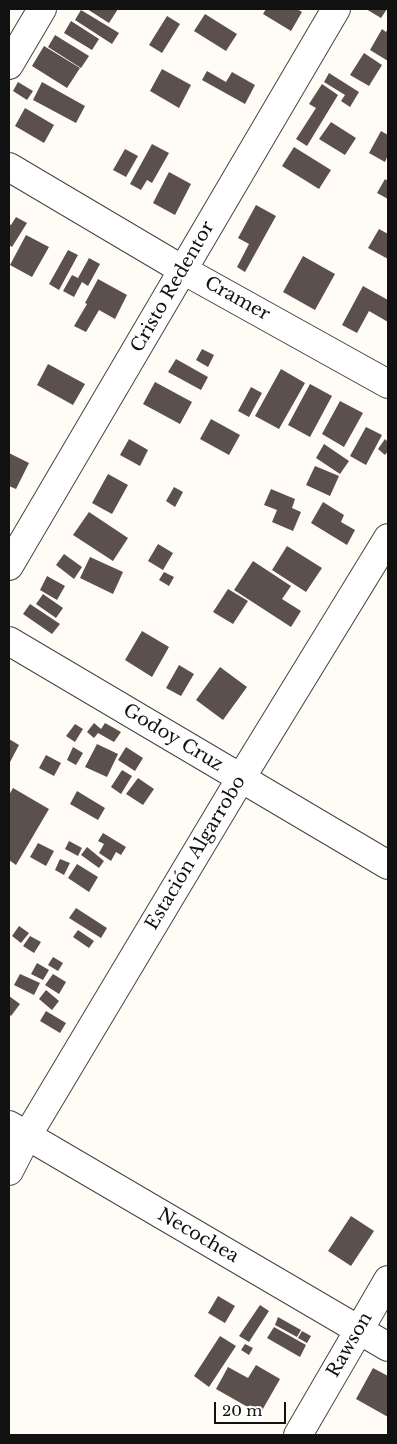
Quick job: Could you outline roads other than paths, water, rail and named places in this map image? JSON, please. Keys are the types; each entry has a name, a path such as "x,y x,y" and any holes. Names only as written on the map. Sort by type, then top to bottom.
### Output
{"street":[{"path":"9,66 42,9"},
{"name":"Cristo Redentor","path":"9,566 336,9"},
{"name":"Cramer","path":"9,167 183,270 388,384"},
{"name":"Estación Algarrobo","path":"9,1171 18,1131 241,778 388,538"},
{"name":"Godoy Cruz","path":"9,641 388,865"},
{"name":"Necochea","path":"18,1131 388,1347"},
{"name":"Rawson","path":"298,1435 388,1280"}]}
